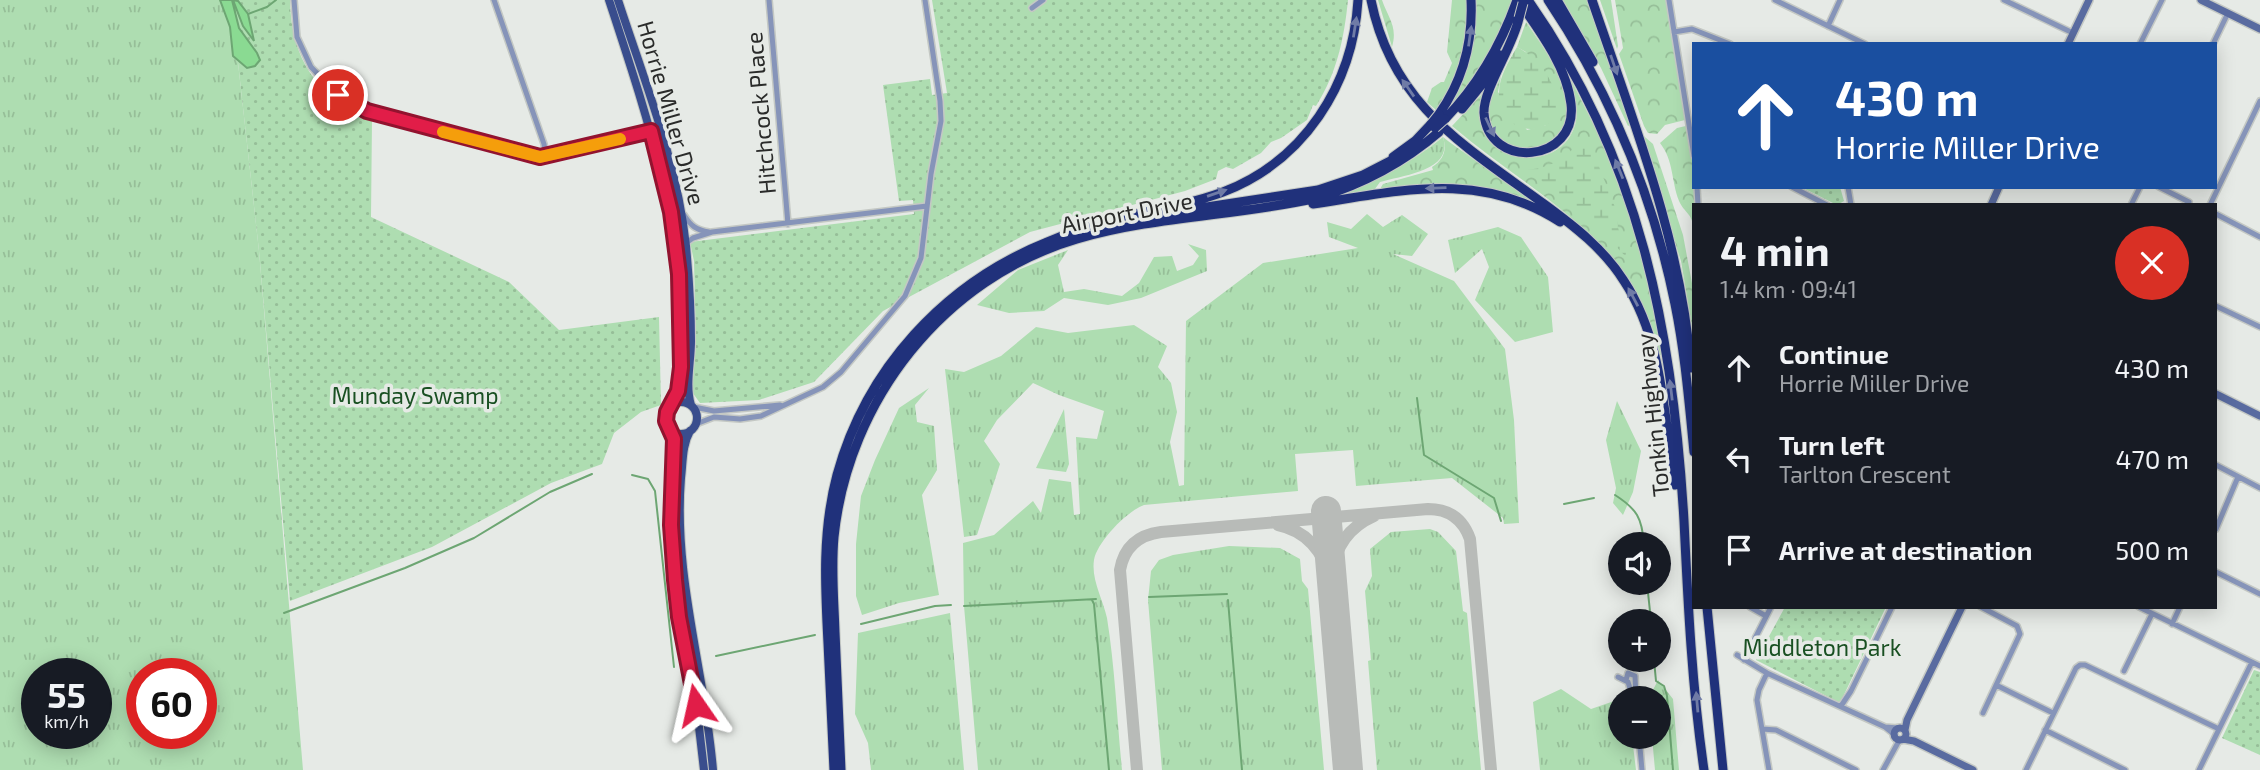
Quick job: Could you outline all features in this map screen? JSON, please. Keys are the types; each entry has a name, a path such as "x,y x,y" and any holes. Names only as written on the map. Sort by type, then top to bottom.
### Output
{"highway":[{"path":"1057,238 1100,223 1223,192 1277,162 1310,130 1333,95 1350,52 1358,0"},
{"path":"1371,0 1380,35 1393,63 1421,105 1448,132 1581,232 1623,279 1637,304 1651,340 1660,382 1684,553"},
{"path":"1444,118 1466,57 1471,29 1471,0"},
{"name":"Tonkin Highway","path":"1548,0 1587,64 1617,123 1642,189 1669,277 1681,339 1692,432"},
{"path":"1557,0 1598,72 1630,141 1658,225 1669,277"},
{"path":"1592,0 1670,235 1687,326 1691,374 1690,412"},
{"path":"1517,15 1514,38 1488,92 1484,115 1490,131 1500,144 1517,152 1534,153 1551,147 1563,135 1570,121 1571,102 1564,78 1552,53 1522,1"},
{"name":"Airport Drive","path":"841,770 833,573 836,524 845,476 874,405 899,366 929,330 960,302 996,276 1042,252 1076,239 1108,231 1302,202 1347,188 1396,164 1485,82 1506,44 1522,1"},
{"name":"Tonkin Highway","path":"1522,1 1575,76 1592,109 1622,177 1640,229 1657,299 1667,356 1681,496 1704,770"},
{"path":"1057,238 1114,222 1318,190 1348,180 1399,156 1435,128"},
{"path":"1248,210 1285,208 1426,188 1474,190 1501,195 1536,209 1565,226 1607,258"},
{"name":"Airport Drive","path":"834,770 824,557 831,502 848,441 885,371 926,320 984,274 1057,238"},
{"path":"1707,609 1723,770"}],"main road":[{"name":"Horrie Miller Drive","path":"609,0 651,131 671,212 681,293 679,384 677,396 669,408"},
{"name":"Horrie Miller Drive","path":"618,0 669,159 680,210 690,290 688,393 692,406"},
{"path":"704,770 679,617 674,568 671,513 674,439 666,421 669,408 677,402 692,406 697,415 696,424 690,431 684,448 681,543 688,614 705,703 713,770"},
{"path":"671,429 680,433 690,431"}],"street":[{"path":"294,0 296,31 306,58 322,80 346,101 376,114 531,156 545,157 651,131"},
{"path":"494,0 544,144 545,157"},
{"name":"Hitchcock Place","path":"769,0 788,224"},
{"path":"696,424 714,417 740,419 761,416 823,387 841,372 905,296 921,258 940,128 941,108 925,0"},
{"path":"1032,8 1043,0"},
{"path":"1669,0 1692,132"},
{"path":"1775,0 1857,42"},
{"path":"1828,26 1840,0"},
{"path":"2004,0 2073,33"},
{"path":"2069,42 2089,0"},
{"path":"2141,42 2162,0"},
{"path":"2201,0 2260,29"},
{"path":"2214,42 2228,13"},
{"path":"1674,32 1692,29 1725,42"},
{"path":"2211,203 2260,101"},
{"path":"1796,189 1823,203"},
{"path":"2163,189 2189,202"},
{"path":"686,243 712,232 927,206"},
{"path":"680,210 698,230 712,232"},
{"path":"2217,216 2260,237"},
{"path":"2217,306 2260,327"},
{"path":"2217,394 2260,416"},
{"path":"692,406 707,411 753,409 797,400"},
{"path":"2217,466 2260,488"},
{"path":"2217,527 2238,477"},
{"path":"2217,572 2260,594"},
{"path":"1754,609 1766,616"},
{"path":"1744,660 1770,609"},
{"path":"1844,707 1891,609"},
{"path":"1883,770 1961,609"},
{"path":"1983,713 2020,634 2017,625 1985,609"},
{"path":"2142,609 2260,666"},
{"path":"2172,624 2179,609"},
{"path":"2124,671 2152,614"},
{"path":"1737,655 1767,673 1973,770"},
{"path":"2199,770 2252,662"},
{"path":"2026,770 2080,664 2219,729"},
{"path":"1767,673 1757,696 1769,770"},
{"path":"1618,677 1626,680 1629,686"},
{"path":"1996,685 2053,713"},
{"path":"1762,729 1776,730 1856,770"},
{"path":"2046,730 2125,770"},
{"path":"1640,749 1642,770"}],"green space":[{"path":"0,0 231,0 259,251 303,770 0,770"},
{"name":"Munday Swamp","path":"231,0 290,0 296,41 311,74 336,100 372,119 371,217 509,282 559,330 659,317 661,405 641,412 614,433 602,464 551,483 432,547 290,601 259,251"},
{"path":"932,0 1348,0 1338,55 1323,94 1316,106 1313,105 1307,120 1271,142 1261,153 1233,169 1226,167 1218,171 1216,179 1185,191 1030,232 883,311 814,382 759,400 700,403 692,392 696,344 694,261 690,242 914,214 913,200 899,201 883,85 930,79 932,95 947,93"},
{"path":"1378,0 1382,0 1392,22 1392,47"},
{"path":"1452,0 1468,0 1466,31 1456,71 1436,110 1427,102 1432,88 1444,82 1452,63 1447,52"},
{"path":"1474,0 1513,0 1487,57 1470,83 1450,106 1457,91"},
{"path":"1562,0 1588,0 1630,125 1628,126 1601,68"},
{"path":"1600,0 1611,0 1617,49"},
{"path":"1615,0 1669,0 1689,119 1665,125 1657,134 1648,133 1644,126 1619,54 1623,48"},
{"path":"1526,22 1559,74 1567,103 1567,118 1562,132 1540,150 1510,147 1495,134 1487,115 1501,76 1498,92 1527,130 1546,125 1526,52 1517,47"},
{"path":"1517,47 1543,69 1554,89 1556,111 1552,121 1533,129 1516,125 1509,120 1500,104 1501,81"},
{"path":"1565,68 1600,137 1629,213 1646,267 1663,355 1660,355 1647,315 1628,280 1605,250 1548,199 1452,126 1482,94 1483,125 1494,143 1519,157 1548,154 1561,147 1570,136 1576,121 1575,101"},
{"path":"1690,125 1692,189 1697,189 1698,203 1692,203 1692,221 1679,201 1670,164 1660,143 1677,128"},
{"path":"1585,131 1618,215 1618,228 1630,261 1585,214 1527,170 1561,159"},
{"path":"1638,131 1653,144 1683,235 1692,283 1692,326 1681,261"},
{"path":"1443,137 1441,157 1424,170 1380,182 1375,189 1340,198 1339,195 1367,184 1406,163"},
{"path":"1443,137 1529,199 1527,201 1510,196 1380,189 1383,184 1433,170 1432,167 1443,154"},
{"path":"1805,189 1841,189 1844,201 1833,203"},
{"path":"1367,214 1383,227 1402,215 1428,234 1412,256 1393,254 1454,281 1505,349 1514,420 1519,523 1504,524 1503,518 1452,478 1356,486 1353,450 1295,454 1298,491 1144,505 1137,508 1114,528 1094,560 1094,575 1110,637 1122,770 978,770 964,606 963,543 994,535 1033,501 1041,513 1049,479 1071,482 1074,515 1080,514 1076,437 1097,439 1104,411 1033,383 997,420 984,441 1000,464 977,535 964,537 945,369 964,372 1001,356 1036,327 1068,333 1134,325 1167,346 1158,367 1171,383 1177,412 1170,442 1179,486 1184,485 1186,321 1263,263 1358,248 1329,237 1327,222 1351,229"},
{"path":"1498,227 1521,237 1548,277 1553,332 1515,342 1475,300 1489,267 1482,249 1455,273 1448,240"},
{"path":"1188,244 1206,250 1207,271 1141,298 1108,305 1064,298 1044,311 1009,313 977,305 1018,270 1068,250 1058,265 1064,292 1084,289 1122,296 1139,283 1154,257 1172,256 1177,271 1193,265 1199,256"},
{"path":"929,388 915,405 917,422 934,426 937,470 922,495 939,595 899,603 862,615 856,596 856,544 861,496 899,408"},
{"path":"1617,401 1641,451 1633,492 1623,515 1613,503 1616,488 1606,440"},
{"path":"1064,409 1069,464 1066,472 1036,468"},
{"path":"1430,529 1438,532 1456,551 1463,611 1467,613 1481,770 1377,770 1365,591 1372,576 1370,549 1391,532"},
{"path":"1229,546 1280,548 1300,559 1302,581 1308,589 1324,770 1162,770 1148,600 1151,571 1159,560 1173,555"},
{"name":"Middleton Park","path":"1784,609 1885,609 1840,703 1756,660"},
{"path":"950,613 964,770 871,770 868,743 855,714 858,633"},
{"path":"2254,670 2260,672 2260,755 2222,738"},
{"path":"1561,689 1591,709 1608,703 1608,749 1633,749 1636,770 1540,770 1533,702"},
{"path":"1671,696 1679,770 1655,770 1653,749 1671,749"}],"shaded area":[{"path":"220,0 232,0 239,28 260,60 255,66 247,68 233,56 230,27"},
{"path":"233,0 238,1 248,14 254,41 243,26"}],"waterway":[{"path":"248,14 267,7 276,0"},
{"path":"1417,398 1424,455 1494,498 1501,521"},
{"path":"284,613 405,568 474,538 550,492 592,474"},
{"path":"632,475 648,479 655,491 674,667"},
{"path":"1615,495 1637,515 1643,532"},
{"path":"1564,504 1594,498"},
{"path":"1149,597 1227,594"},
{"path":"1648,595 1650,609"},
{"path":"964,606 1096,599"},
{"path":"1092,600 1109,770"},
{"path":"1228,600 1242,770"},
{"path":"861,624 935,606 951,605"},
{"path":"716,656 815,635"},
{"path":"1655,672 1656,681 1664,686 1667,696 1673,770"}],"taxiway":[{"path":"1137,770 1120,570 1125,555 1133,544 1145,536 1161,532 1428,509 1454,516 1470,539 1491,770"},
{"path":"1332,574 1336,555 1345,539 1357,526 1374,516"},
{"path":"1278,525 1298,532 1313,545 1332,582"}],"runway":[{"path":"1326,511 1348,770"}],"slow traffic":[{"path":"443,132 540,157 620,139"}],"route":[{"path":"338,95 367,111 531,156 545,157 651,131 671,212 681,293 681,367 678,391 667,412 666,421 674,439 671,525 675,580 679,617 696,705"}]}
